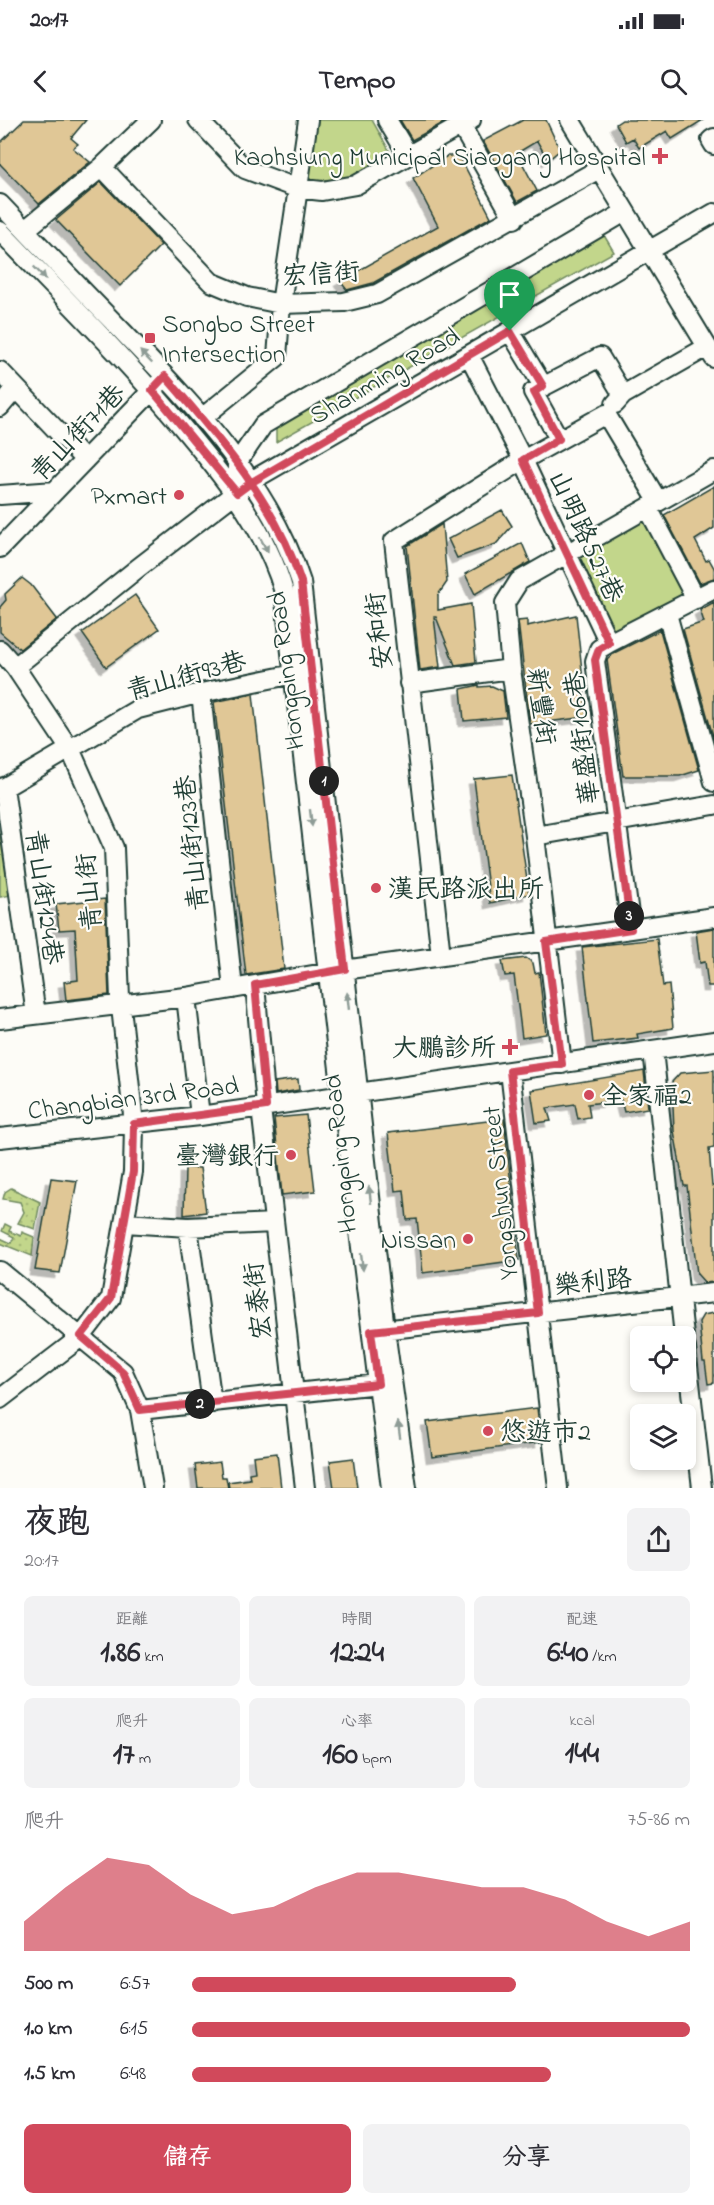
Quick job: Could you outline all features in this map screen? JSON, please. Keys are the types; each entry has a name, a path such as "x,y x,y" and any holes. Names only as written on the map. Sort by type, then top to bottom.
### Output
{"street":[{"path":"25,230 102,167 151,120"},
{"path":"198,120 245,169 296,188 322,191 356,185 463,122 514,219"},
{"path":"202,418 277,357 280,304 308,120"},
{"path":"387,120 408,155"},
{"path":"570,120 711,352 623,395 606,414 653,504 696,599"},
{"path":"714,138 711,140 714,145"},
{"name":"宏信街","path":"102,167 211,282 247,297 280,304 344,302 377,294 514,219 599,169"},
{"name":"Hongping Road","path":"0,204 165,376 202,418 252,482 295,562 301,582 314,694 337,971 378,1330 407,1488"},
{"name":"Shanming Road","path":"237,463 263,425 625,212"},
{"name":"Shanming Road","path":"15,667 138,568 252,482 714,213"},
{"name":"Hongping Road","path":"0,231 152,390 237,493 279,572 284,592 337,971"},
{"path":"510,331 543,386"},
{"name":"山明路527巷","path":"469,355 523,460 609,643"},
{"path":"559,439 534,392 600,357 623,395"},
{"path":"0,371 85,460"},
{"name":"青山街71巷","path":"0,548 165,376"},
{"path":"0,407 16,388"},
{"name":"安和街","path":"441,956 394,541 523,460 606,414"},
{"path":"237,463 237,493"},
{"name":"新豐街","path":"562,1064 535,836 511,669 505,603 519,581 566,552 714,470"},
{"path":"0,495 55,491"},
{"name":"華盛街106巷","path":"631,929 595,660 599,649 609,643 714,589"},
{"path":"667,614 714,782"},
{"name":"青山街","path":"0,650 15,667 69,747 114,848 121,1004 134,1124 133,1172 111,1298 81,1336 0,1399"},
{"path":"409,683 511,669"},
{"path":"294,674 314,694"},
{"name":"青山街93巷","path":"2,788 69,747 138,710 201,693 294,674"},
{"name":"青山街123巷","path":"201,693 233,989"},
{"name":"青山街124巷","path":"2,788 36,1015"},
{"path":"535,836 714,805"},
{"path":"0,1019 186,997 337,971 714,917"},
{"name":"宏泰街","path":"255,985 274,1223 305,1488"},
{"path":"186,997 200,1116"},
{"name":"Changbian 3rd Road","path":"0,1138 200,1116 714,1041"},
{"path":"653,1050 683,1326"},
{"name":"Yongshun Street","path":"510,1071 558,1488"},
{"path":"124,1223 188,1227 274,1223"},
{"path":"188,1227 212,1403"},
{"path":"0,1271 123,1372 140,1410 148,1487"},
{"name":"樂利路","path":"378,1330 714,1293"},
{"name":"Hongping Road","path":"378,1330 378,1384 391,1488"},
{"path":"140,1410 378,1384"},
{"path":"691,1392 702,1488"},
{"path":"708,1488 714,1487"}],"green space":[{"path":"312,120 372,120 394,159 354,181 302,184"},
{"path":"602,232 614,252 276,442 276,427"},
{"path":"647,519 687,595 615,633 574,558"},
{"path":"0,830 11,895 0,897"},
{"path":"11,1188 40,1202 35,1229 18,1223 24,1212 20,1202 3,1199 5,1192"},
{"path":"5,1224 11,1227 9,1231 21,1236 22,1232 34,1237 32,1256 0,1243 0,1238 11,1243 14,1237 2,1231"}],"building":[{"path":"24,120 86,120 71,138 78,144 73,148 90,162 39,204 0,164 0,143"},
{"path":"400,120 447,120 447,121 412,140"},
{"path":"523,120 546,120 560,150 548,160 537,141 517,153 537,191 517,202 483,141"},
{"path":"622,120 703,120 672,139 667,131 639,148 633,138 626,142 616,124"},
{"path":"447,156 455,156 463,163 491,217 373,283 347,290 340,281 438,226 413,178"},
{"path":"101,182 161,245 120,286 56,220"},
{"path":"714,486 714,528 695,540 706,561 709,559 714,568 714,578 700,583 664,515"},
{"path":"502,510 512,526 496,544 457,558 448,539"},
{"path":"442,524 447,582 438,595 438,610 471,604 476,662 455,665 436,617 434,617 440,667 420,670 407,546"},
{"path":"522,543 530,562 475,594 465,574"},
{"path":"22,578 31,585 57,619 20,649 0,632 0,607 6,600 5,594"},
{"path":"135,595 159,629 106,667 82,633"},
{"path":"714,602 714,740 683,629 704,622 700,610"},
{"path":"576,615 587,717 530,724 518,621 527,620 527,626"},
{"path":"660,630 699,770 680,776 623,776 607,660 614,653"},
{"path":"479,685 479,687 492,686 503,691 506,717 464,721 461,689"},
{"path":"253,694 284,969 246,975 214,702"},
{"path":"512,775 529,894 490,903 474,779"},
{"path":"105,899 109,995 66,1000 64,982 78,980 75,929 59,930 56,904"},
{"path":"714,928 714,986 708,986 705,962 700,963 696,931"},
{"path":"657,939 663,986 669,985 673,1028 637,1034 638,1038 593,1043 582,947"},
{"path":"526,958 533,963 535,973 539,972 546,1034 522,1038 514,975 505,976 502,961"},
{"path":"714,1070 714,1147 709,1148 712,1186 714,1186 714,1282 705,1283 697,1274 687,1186 684,1186 674,1131 672,1082 680,1073"},
{"name":"全家福2","path":"644,1071 648,1108 624,1112 621,1100 588,1104 590,1117 578,1119 575,1104 547,1108 551,1121 536,1123 531,1090"},
{"path":"298,1079 299,1090 276,1094 275,1082"},
{"name":"臺灣銀行","path":"306,1115 315,1191 282,1195 274,1118"},
{"path":"504,1119 519,1260 423,1273 417,1219 407,1220 404,1190 395,1191 388,1133"},
{"path":"185,1168 200,1168 206,1212 184,1215"},
{"path":"51,1178 77,1181 60,1273 35,1270"},
{"path":"714,1313 714,1383 708,1384 699,1322 703,1315"},
{"name":"悠遊市2","path":"537,1408 541,1442 432,1457 427,1422"},
{"path":"277,1453 281,1488 229,1488 228,1482 250,1479 249,1473 255,1472 253,1456"},
{"path":"353,1458 357,1488 334,1488 330,1461"},
{"path":"220,1462 222,1477 226,1477 228,1488 198,1488 195,1465"}],"place":[{"name":"Kaohsiung Municipal Siaogang Hospital","path":"660,156"},
{"name":"Songbo Street Intersection","path":"150,338"},
{"name":"Pxmart","path":"179,495"},
{"name":"漢民路派出所","path":"376,888"},
{"name":"大鵬診所","path":"510,1047"},
{"name":"全家福2","path":"589,1095"},
{"name":"臺灣銀行","path":"291,1155"},
{"name":"Nissan","path":"468,1239"},
{"name":"悠遊市2","path":"488,1431"}],"route":[{"path":"510,331 252,482 237,493 152,390 165,376 202,418 252,482 295,562 301,582 345,969 255,985 266,1106 134,1124 133,1172 111,1298 81,1336 123,1372 140,1410 378,1384 371,1331 538,1313 510,1071 562,1064 546,942 631,929 595,660 599,649 609,643 523,460 559,439 534,392 543,386 510,331"}]}
